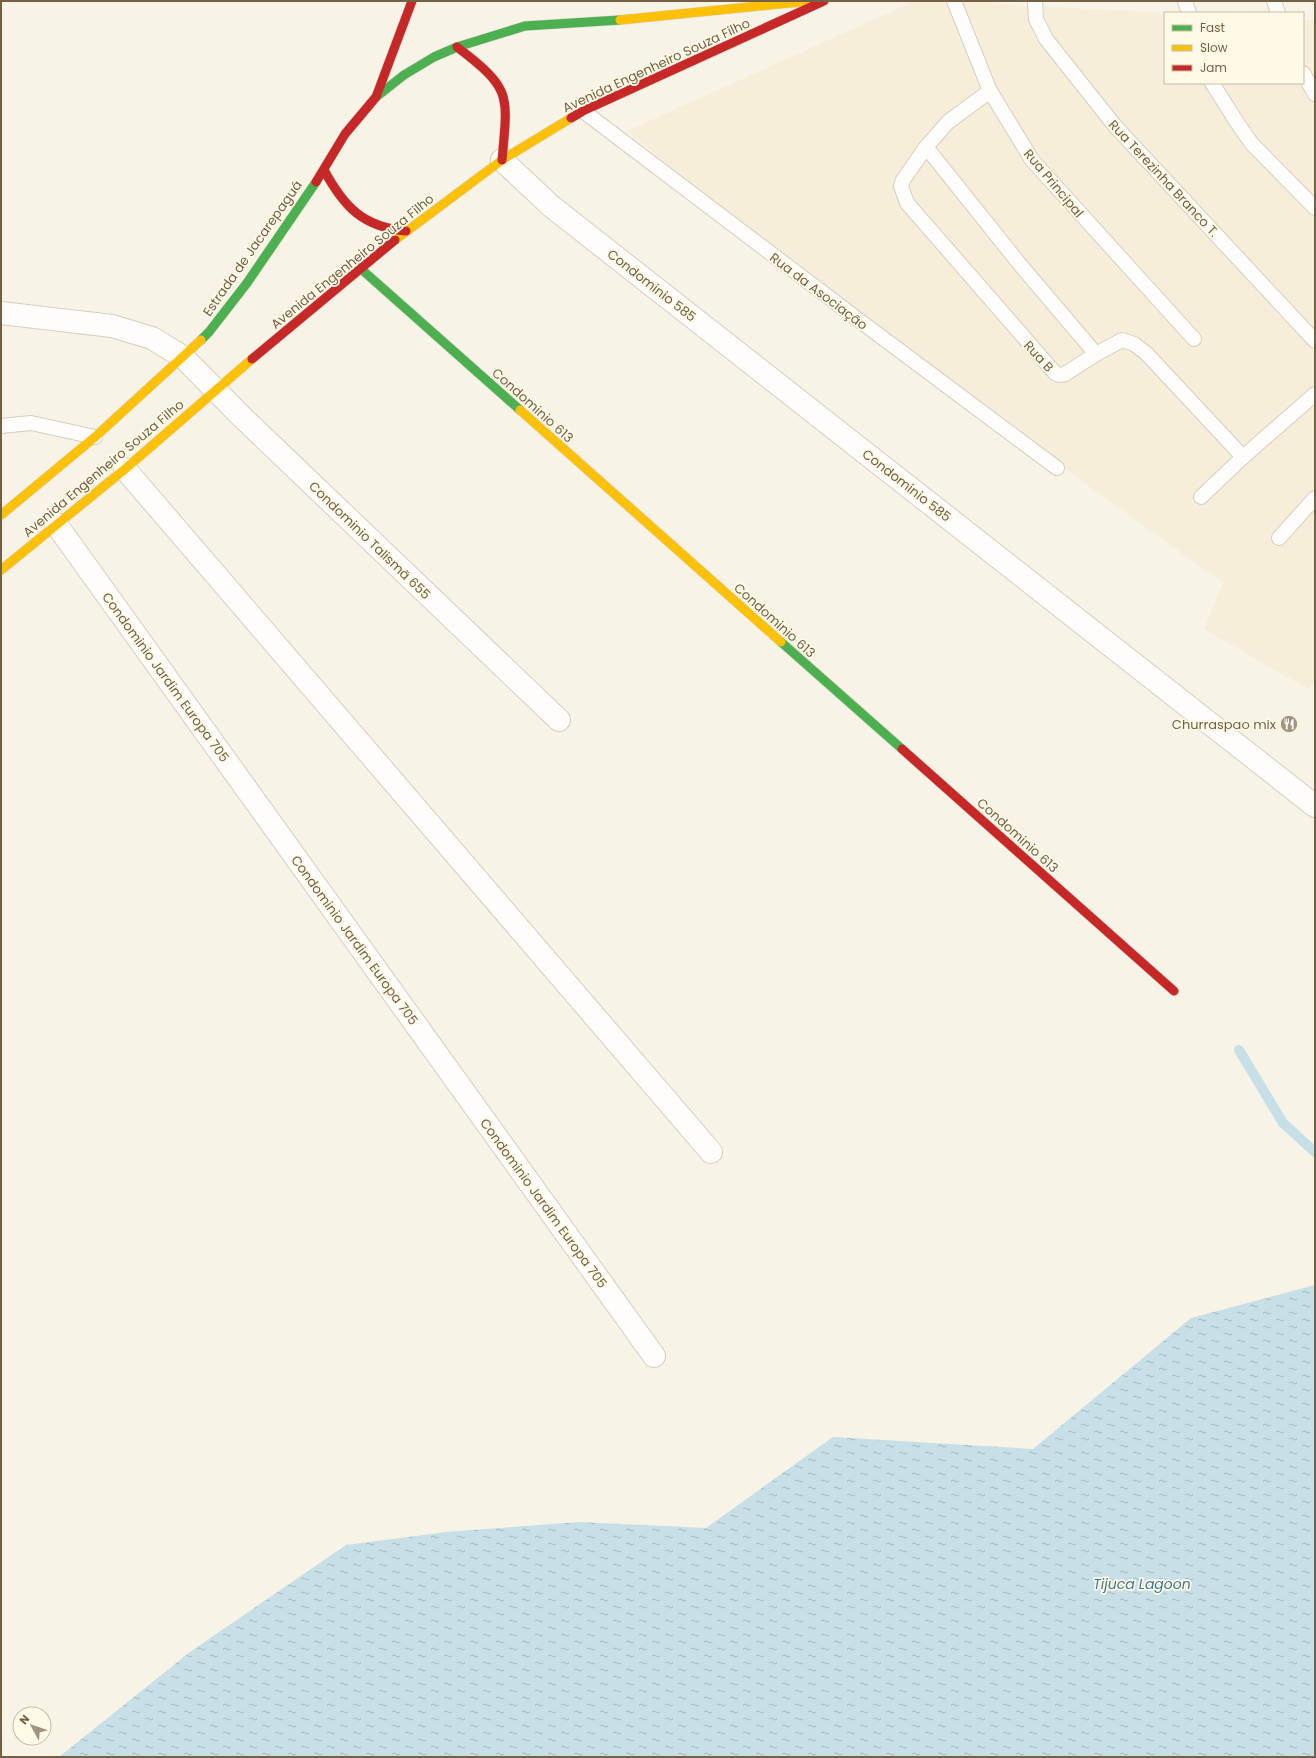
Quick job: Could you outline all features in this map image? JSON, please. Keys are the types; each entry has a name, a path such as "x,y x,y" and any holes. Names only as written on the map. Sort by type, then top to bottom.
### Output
{"main road":[{"name":"Estrada de Jacarepaguá","path":"1,515 95,437 209,332 247,283 324,170 345,134 376,97 412,1"},
{"name":"Avenida Engenheiro Souza Filho","path":"376,97 404,75 434,57 457,47 525,26 643,18 809,1"},
{"name":"Avenida Engenheiro Souza Filho","path":"1,570 125,469 215,390 360,268 406,231 502,160 583,112 824,1"},
{"path":"457,47 478,63 498,84 505,101 502,160"},
{"path":"324,170 333,188 351,209 361,217 372,224 390,230 406,231"},
{"name":"Condominio 613","path":"360,268 1174,991"}],"street":[{"name":"Condominio 585","path":"502,160 551,206 1315,806"},
{"name":"Condominio Talismã 655","path":"1,314 112,326 152,338 183,357 215,390 559,720"},
{"path":"125,469 711,1152"},
{"name":"Condominio Jardim Europa 705","path":"56,524 654,1356"}],"lane":[{"name":"Rua Principal","path":"954,1 990,91 1032,160 1194,339"},
{"name":"Rua Terezinha Branco T.","path":"1035,1 1036,19 1046,40 1115,126 1315,341"},
{"path":"1185,1 1189,12"},
{"path":"1274,1 1278,12"},
{"path":"1304,75 1315,94"},
{"path":"1213,84 1252,144 1315,208"},
{"name":"Rua B","path":"990,91 948,122 926,147 903,180 901,186 907,203 1055,373 1059,375 1065,374 1096,354 1122,340 1134,344 1146,353 1243,457"},
{"name":"Rua da Asociação","path":"583,112 1057,468"},
{"path":"926,147 1022,267 1096,354"},
{"path":"1201,497 1243,457 1315,394"},
{"path":"1,426 31,423 95,437"},
{"path":"1279,538 1315,498"}],"shaded area":[{"path":"915,1 984,1 996,4 1164,13 1164,84 1304,84 1304,20 1315,21 1315,682 1308,689 1204,629 1223,583 853,316 627,131"}],"water":[{"name":"Tijuca Lagoon","path":"1315,1285 1315,1757 59,1757 190,1652 346,1545 446,1532 579,1522 706,1528 833,1437 1033,1449 1191,1318"}],"waterway":[{"path":"1239,1050 1283,1123 1315,1152"}],"traffic: fast":[{"path":"376,97 404,75 434,57 457,47 525,26 620,20"},
{"path":"201,340 209,332 247,283 316,182"},
{"path":"360,268 520,410"},
{"path":"781,642 902,749"}],"traffic: slow":[{"path":"620,20 809,1"},
{"path":"395,240 502,160 571,118"},
{"path":"1,515 95,437 201,340"},
{"path":"1,570 125,469 252,359"},
{"path":"520,410 781,642"}],"traffic: jam":[{"path":"316,182 345,134 376,97 412,1"},
{"path":"571,118 583,111 824,1"},
{"path":"457,47 488,73 497,84 502,94 505,106 502,160"},
{"path":"324,170 339,195 356,213 366,220 378,225 406,231"},
{"path":"252,359 395,240"},
{"path":"902,749 1174,991"}],"place":[{"name":"Churraspao mix","path":"1289,724"}]}
